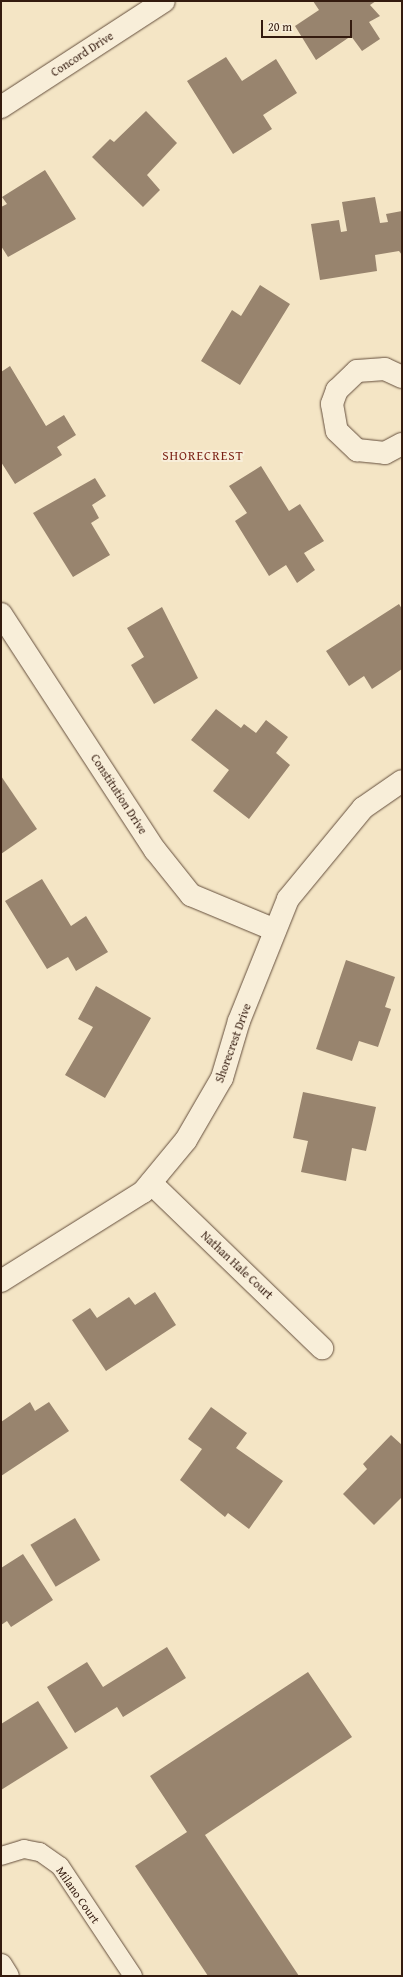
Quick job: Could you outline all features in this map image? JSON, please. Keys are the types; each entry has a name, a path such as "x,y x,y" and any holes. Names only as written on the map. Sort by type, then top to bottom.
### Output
{"street":[{"name":"Concord Drive","path":"1,107 164,1"},
{"path":"401,449 370,454 345,443 332,418 332,404 337,390 357,371 385,369 402,378"},
{"name":"Constitution Drive","path":"1,614 155,850 191,895 275,930"},
{"name":"Shorecrest Drive","path":"1,1281 143,1192 186,1140 222,1078 240,1021 288,899 363,808 402,781"},
{"name":"Nathan Hale Court","path":"150,1183 322,1348"},
{"path":"1,1965 8,1976"}],"lane":[{"name":"Milano Court","path":"1,1856 24,1849 40,1852 60,1866 133,1976"}],"building":[{"path":"313,1 376,1 370,5 380,16 369,22 380,39 362,51 351,36 316,60 295,26 319,10"},
{"path":"226,57 242,81 276,59 297,93 263,115 272,129 233,154 187,81"},
{"path":"146,111 177,143 147,175 160,190 143,207 92,157 110,139 114,142"},
{"path":"45,170 76,219 8,257 1,246 1,207 7,204 2,197"},
{"path":"375,197 380,223 388,222 386,214 402,211 402,255 399,251 375,255 377,271 320,280 311,224 339,220 341,232 347,231 342,202"},
{"path":"260,285 290,304 240,385 201,361 232,310 241,316"},
{"path":"10,366 46,426 64,415 76,435 57,447 62,455 15,484 1,462 1,372"},
{"path":"261,466 289,511 300,504 324,541 304,553 315,570 297,583 286,565 269,576 235,521 247,513 229,486"},
{"path":"95,478 106,496 92,505 99,518 91,523 110,555 73,577 33,513"},
{"path":"399,604 402,609 402,669 372,689 364,676 349,686 326,651"},
{"path":"162,607 198,678 154,704 131,665 144,657 127,628"},
{"path":"216,709 241,728 244,724 256,733 266,720 288,737 276,753 290,765 249,819 213,791 229,770 191,740"},
{"path":"1,776 37,829 1,854"},
{"path":"42,879 71,926 86,916 108,952 76,971 68,957 47,969 5,901"},
{"path":"346,960 395,977 385,1007 391,1009 378,1047 359,1041 352,1061 316,1049"},
{"path":"96,986 151,1018 105,1098 65,1075 93,1027 78,1019"},
{"path":"303,1092 376,1107 366,1151 352,1148 346,1181 301,1172 308,1141 293,1138"},
{"path":"155,1292 176,1325 106,1371 72,1320 90,1308 97,1318 129,1297 135,1305"},
{"path":"30,1402 35,1411 49,1402 69,1431 1,1476 1,1422"},
{"path":"211,1407 247,1433 236,1448 283,1481 249,1529 228,1513 225,1517 180,1480 202,1449 188,1439"},
{"path":"391,1435 402,1445 402,1497 374,1525 343,1494 367,1469 363,1464"},
{"path":"75,1518 100,1560 56,1587 30,1545"},
{"path":"23,1554 53,1600 11,1627 7,1621 1,1625 1,1568"},
{"path":"167,1647 186,1678 123,1717 117,1707 75,1733 47,1687 87,1662 103,1687"},
{"path":"308,1672 352,1737 205,1835 299,1976 208,1976 135,1866 187,1832 150,1776"},
{"path":"38,1701 68,1748 1,1790 1,1724"}],"district":[{"name":"SHORECREST","path":"203,456"}]}
